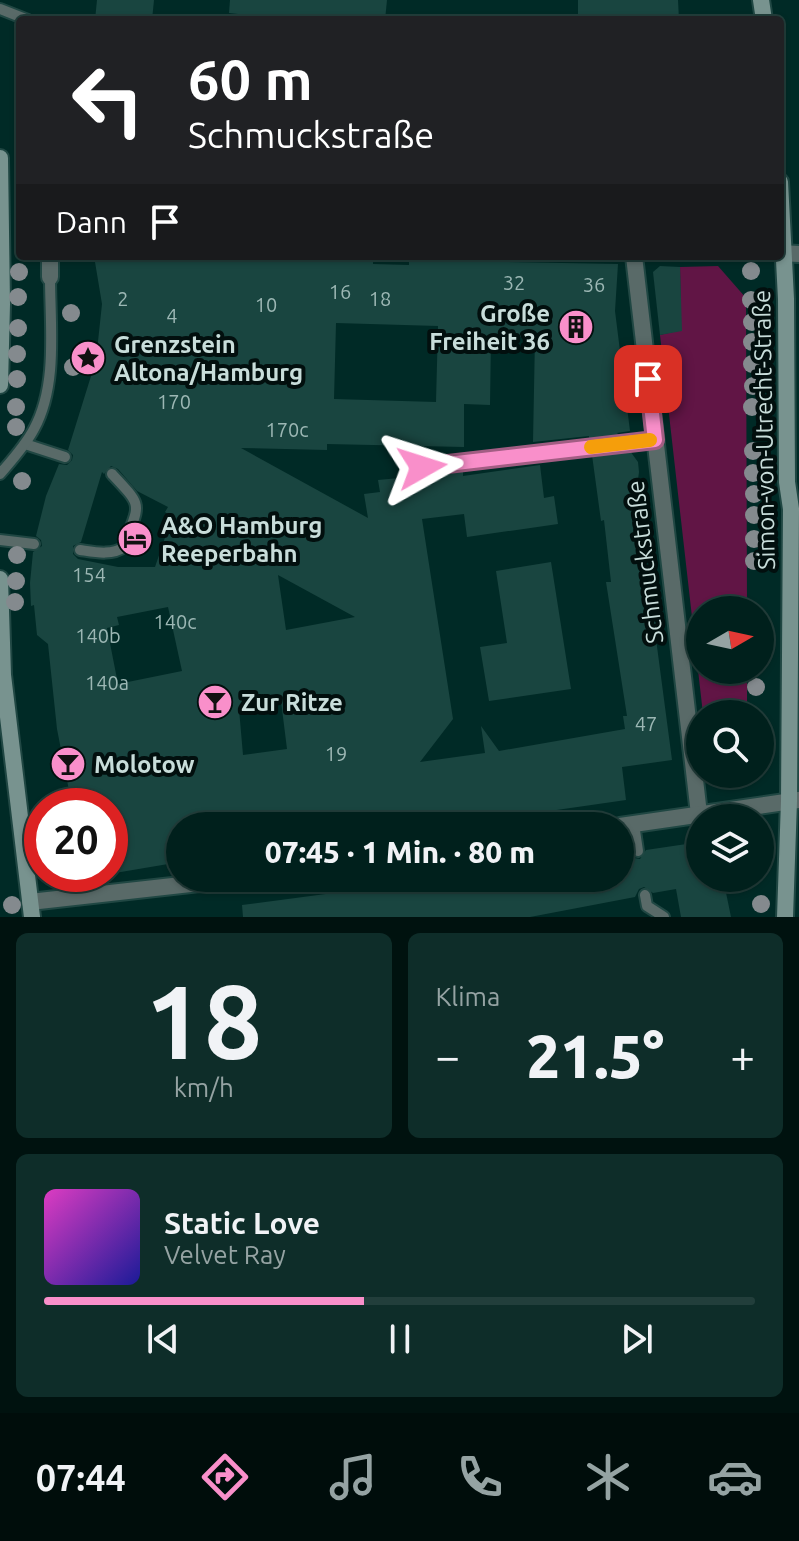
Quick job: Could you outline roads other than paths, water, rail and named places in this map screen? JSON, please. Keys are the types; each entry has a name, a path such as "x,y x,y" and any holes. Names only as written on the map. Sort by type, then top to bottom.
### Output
{"main road":[{"path":"0,158 0,385"},
{"name":"Simon-von-Utrecht-Straße","path":"784,218 788,254 787,482 791,509 794,800 785,917"},
{"path":"0,579 3,675 31,910"}],"street":[{"path":"50,260 50,277"},
{"name":"Schmuckstraße","path":"634,260 698,804"},
{"path":"767,804 794,800"},
{"path":"634,824 686,816"},
{"path":"31,910 166,890"}],"lane":[{"path":"0,474 25,444 42,411 49,378 50,277"},
{"path":"422,467 655,440"},
{"path":"25,444 65,457"},
{"path":"80,550 104,553 120,551 124,547 138,507 136,499 112,474"},
{"path":"0,540 34,544"},
{"path":"634,842 638,851"},
{"path":"645,895 647,906 664,917"}],"place":[{"name":"Große Freiheit 36","path":"576,327"},
{"name":"Grenzstein Altona/Hamburg","path":"88,358"},
{"name":"A&O Hamburg Reeperbahn","path":"135,539"},
{"name":"Zur Ritze","path":"215,702"},
{"name":"Molotow","path":"68,764"}]}
